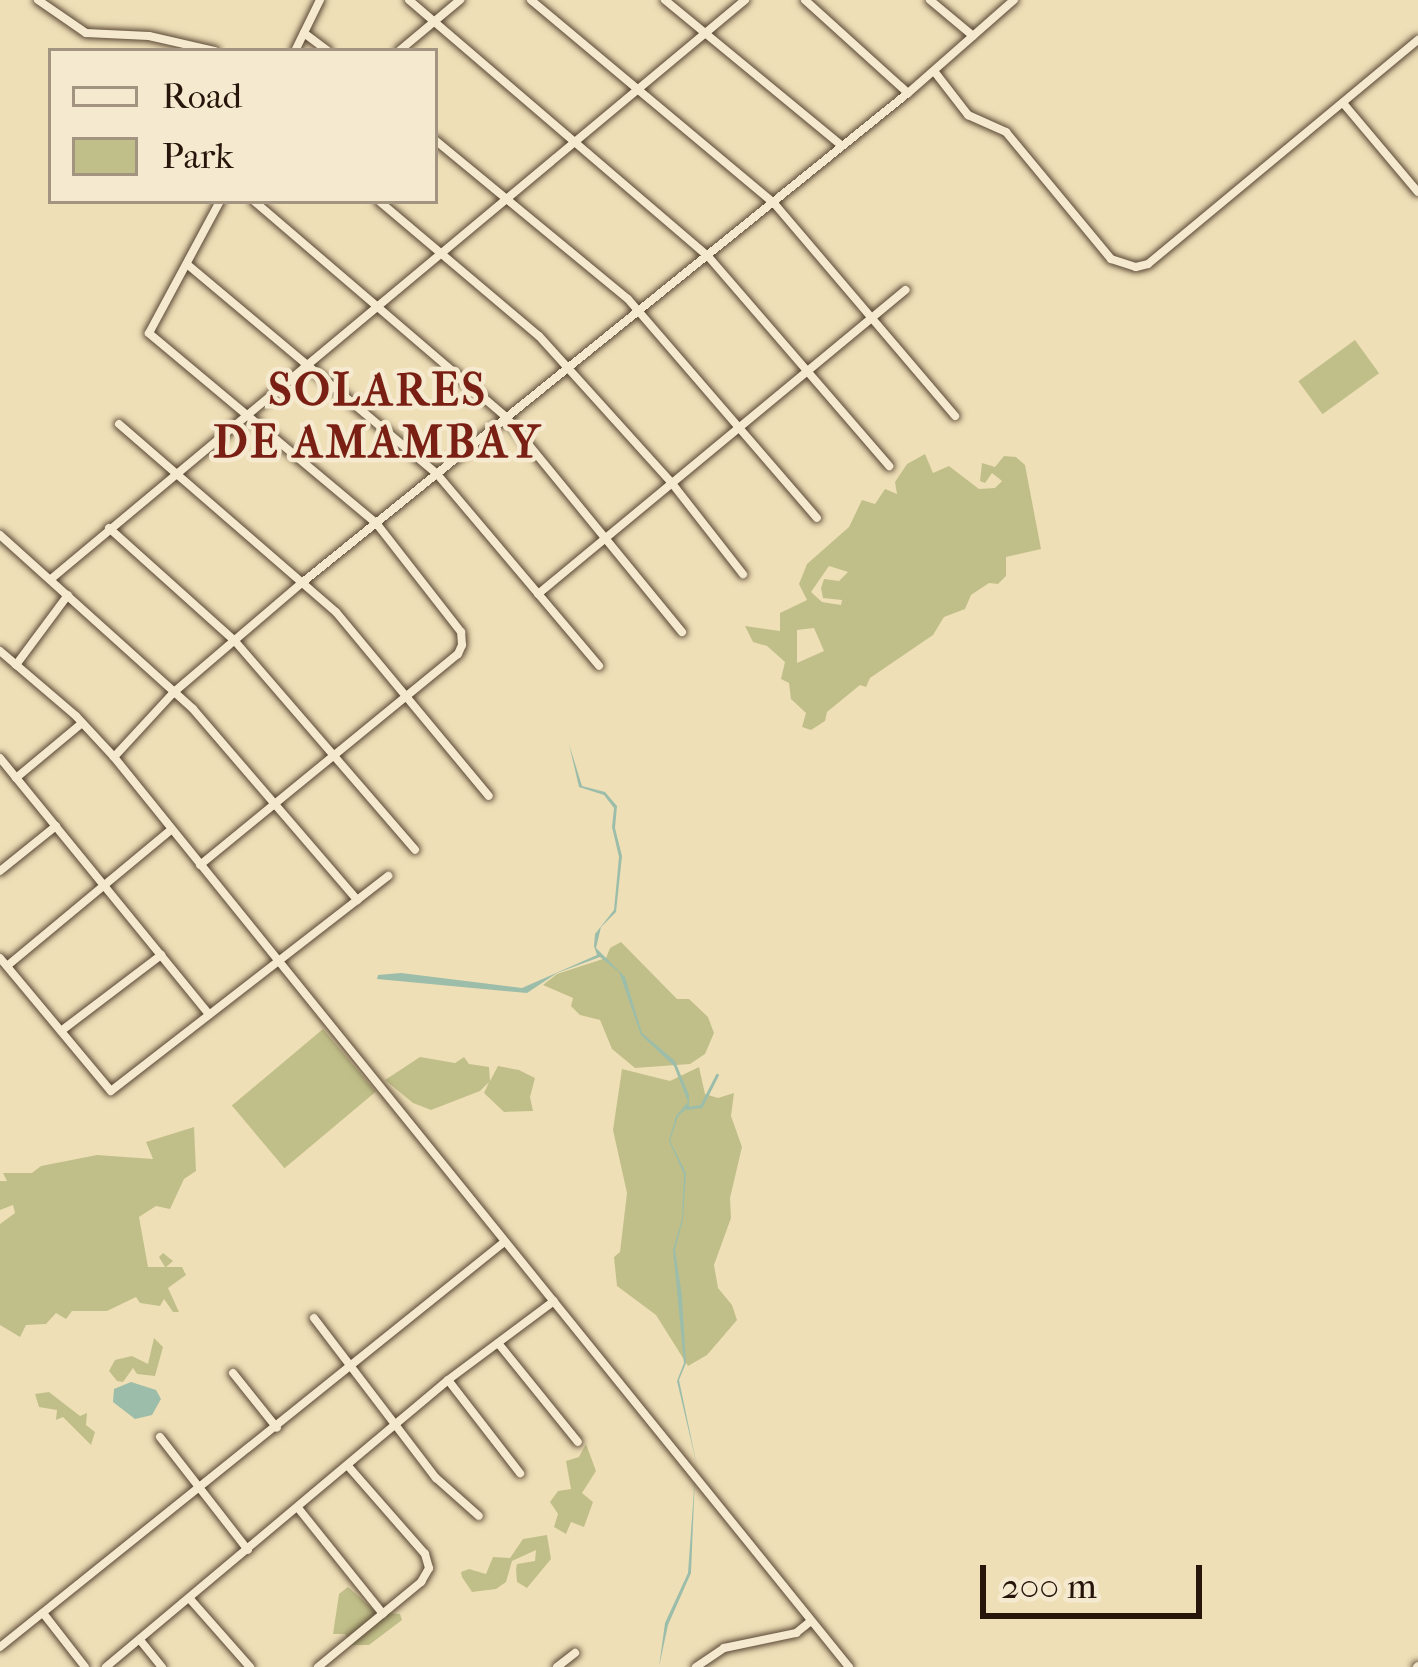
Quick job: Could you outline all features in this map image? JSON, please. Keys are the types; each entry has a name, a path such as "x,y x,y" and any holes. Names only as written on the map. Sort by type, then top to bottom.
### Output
{"street":[{"path":"38,0 86,33 149,36 202,48"},
{"path":"297,48 320,0"},
{"path":"409,0 707,255 889,466"},
{"path":"403,48 460,0"},
{"path":"531,0 773,202 955,416"},
{"path":"665,0 842,146"},
{"path":"51,579 745,0"},
{"path":"805,0 908,93"},
{"path":"930,0 973,36"},
{"path":"113,757 174,692 303,582 908,93 1014,0"},
{"path":"304,32 324,48"},
{"path":"934,70 968,116 1006,132 1111,259 1136,267 1148,264 1418,40"},
{"path":"1343,103 1418,193"},
{"path":"438,142 638,310 817,518"},
{"path":"1408,181 1418,172"},
{"path":"200,865 458,655 461,632 376,523 149,333 218,204"},
{"path":"258,204 506,417 682,632"},
{"path":"382,204 568,367 672,483 743,574"},
{"path":"188,265 436,474 599,666"},
{"path":"538,593 906,290"},
{"path":"119,424 303,582 489,796"},
{"path":"109,528 234,640 415,850"},
{"path":"0,535 174,692 357,900"},
{"path":"16,665 68,595"},
{"path":"0,651 113,757 849,1667"},
{"path":"16,778 82,723"},
{"path":"1,762 209,1014"},
{"path":"0,871 56,826"},
{"path":"171,830 104,888 3,962 111,1091 388,876"},
{"path":"61,1031 161,955"},
{"path":"0,1648 503,1244"},
{"path":"106,1667 448,1380 554,1301"},
{"path":"314,1318 436,1478 479,1516"},
{"path":"497,1343 578,1442"},
{"path":"232,1373 277,1427"},
{"path":"448,1380 520,1473"},
{"path":"160,1437 248,1550"},
{"path":"318,1667 421,1582 429,1568 425,1554 347,1465"},
{"path":"298,1509 383,1613"},
{"path":"190,1598 250,1667"},
{"path":"43,1613 85,1667"},
{"path":"696,1667 724,1648 796,1633 811,1621"},
{"path":"140,1640 162,1667"},
{"path":"557,1667 574,1653"}],"green space":[{"path":"1355,340 1379,373 1322,414 1298,381"},
{"path":"925,454 933,473 949,466 979,489 995,488 1002,481 992,473 985,483 980,481 982,463 995,467 1004,456 1016,457 1025,465 1041,549 1006,557 1006,576 998,584 989,583 971,595 965,609 944,617 933,635 870,678 866,687 860,685 827,712 825,721 811,730 802,727 806,713 791,699 789,683 781,679 785,662 767,646 753,642 745,626 780,631 780,613 807,600 799,584 807,564 849,527 862,500 875,504 885,489 897,494 895,482 907,464","holes":["829,566 848,572 839,581 824,579 821,588 823,598 842,600 841,605 822,602 811,592","814,628 824,651 797,663 797,630"]},
{"path":"621,942 677,999 689,999 708,1017 714,1033 705,1054 690,1064 635,1068 612,1049 600,1020 580,1015 571,1006 573,998 543,985 557,974 606,958 610,948"},
{"path":"323,1029 376,1092 285,1168 232,1105"},
{"path":"420,1057 455,1063 464,1057 469,1064 489,1067 490,1081 498,1066 519,1070 535,1078 530,1097 533,1111 504,1112 484,1093 489,1082 480,1091 431,1110 413,1103 385,1080"},
{"path":"699,1067 705,1094 718,1098 734,1093 731,1116 742,1147 730,1198 731,1218 714,1265 718,1288 737,1320 707,1355 688,1366 656,1315 617,1286 614,1257 620,1252 627,1193 613,1130 622,1069 670,1081"},
{"path":"194,1127 196,1171 184,1179 170,1209 156,1206 139,1217 148,1267 165,1267 159,1257 163,1253 173,1261 166,1267 182,1267 186,1275 168,1288 179,1312 173,1312 164,1299 160,1306 140,1303 136,1297 107,1311 72,1311 66,1319 56,1313 46,1324 26,1325 20,1337 0,1325 0,1224 15,1213 13,1205 0,1210 0,1181 7,1181 3,1173 32,1173 41,1166 97,1155 153,1159 146,1142"},
{"path":"154,1338 163,1347 155,1376 137,1374 133,1368 123,1382 117,1381 109,1371 115,1360 132,1356 148,1364"},
{"path":"49,1392 80,1416 87,1413 86,1425 95,1432 91,1445 63,1417 56,1420 57,1410 39,1407 35,1394"},
{"path":"586,1444 596,1471 582,1493 593,1502 584,1527 571,1522 566,1534 554,1527 558,1514 550,1502 558,1491 571,1489 566,1461 579,1457"},
{"path":"547,1535 551,1559 527,1588 517,1582 517,1564 535,1561 536,1550 512,1561 506,1582 496,1589 472,1592 462,1577 461,1572 469,1569 486,1574 493,1557 510,1558 523,1539"},
{"path":"348,1587 376,1612 400,1614 402,1620 369,1645 351,1645 345,1634 333,1634 339,1594"}],"shaded area":[{"path":"569,744 582,786 605,792 617,806 615,828 622,856 616,912 601,927 596,948 625,977 642,1033 675,1061 689,1095 689,1107 678,1116 670,1141 686,1173 683,1219 675,1250 686,1363 679,1380 697,1466 677,1381 684,1363 673,1250 682,1219 684,1174 669,1141 676,1116 688,1102 674,1066 641,1035 619,972 600,957 557,973 527,993 377,979 378,975 401,973 522,988 597,955 594,946 595,934 614,910 619,857 612,827 614,808 604,795 579,787"},
{"path":"131,1382 156,1390 161,1399 152,1415 135,1419 113,1402 114,1389"},
{"path":"695,1476 691,1573 668,1625 659,1667 665,1623 688,1573"}],"waterway":[{"path":"687,1108 701,1106 717,1075"}],"district":[{"name":"SOLARES DE AMAMBAY","path":"378,417"}]}
